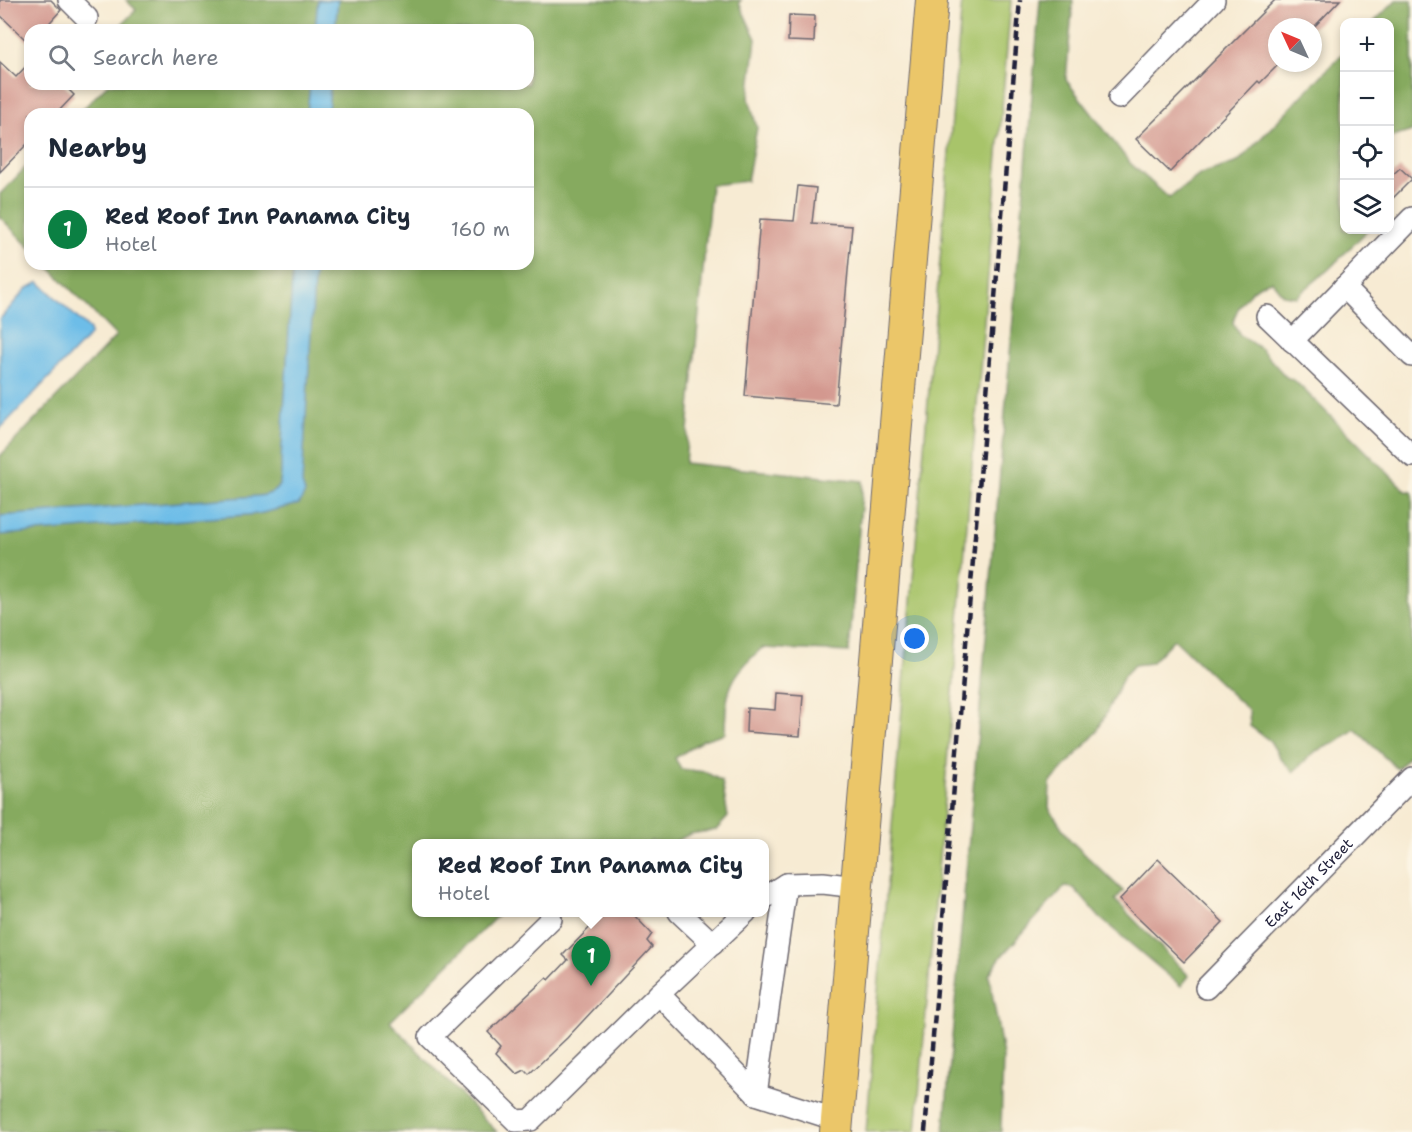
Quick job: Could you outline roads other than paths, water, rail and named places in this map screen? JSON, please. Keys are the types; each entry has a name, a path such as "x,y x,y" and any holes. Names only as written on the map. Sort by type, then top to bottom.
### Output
{"highway":[{"path":"836,1126 932,0"}],"street":[{"path":"69,0 87,18"},
{"path":"1119,98 1214,0"},
{"path":"1292,340 1412,218"},
{"path":"1344,287 1412,356"},
{"path":"1267,316 1412,456"},
{"name":"East 16th Street","path":"1206,988 1412,778"},
{"path":"769,895 786,884 823,883 857,887"},
{"path":"756,1094 786,884"},
{"path":"684,917 712,944"},
{"path":"551,919 430,1037 516,1121 531,1120 741,917"},
{"path":"659,994 756,1094 836,1126"}],"water":[{"path":"318,0 338,0 336,24 316,24"},
{"path":"309,90 330,90 328,108 308,108"},
{"path":"293,270 315,270 302,484 305,493 299,504 258,514 0,535 0,516 266,495 279,485"},
{"path":"39,282 90,330 90,335 0,429 0,319 26,289"}],"railway":[{"path":"925,1132 1020,0"}],"place":[{"name":"Red Roof Inn Panama City","path":"591,986"}]}
